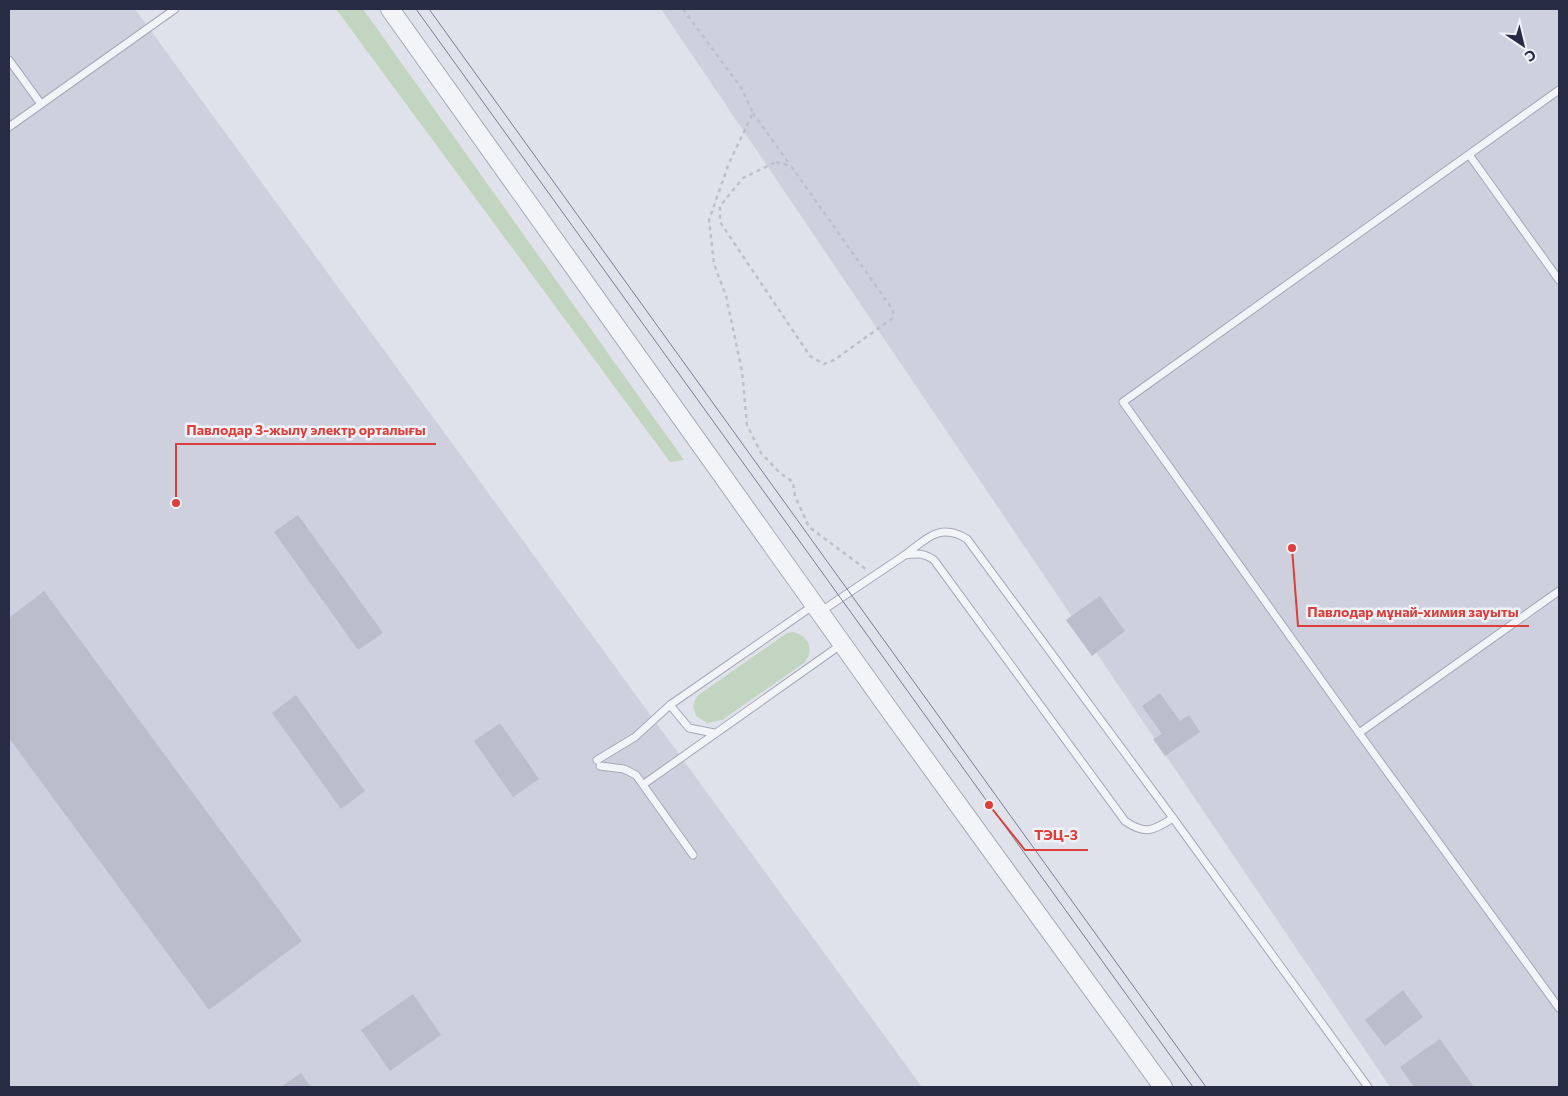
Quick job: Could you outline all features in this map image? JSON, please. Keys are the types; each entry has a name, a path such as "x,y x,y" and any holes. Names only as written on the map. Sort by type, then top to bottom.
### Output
{"street":[{"path":"390,9 842,643 1163,1087"}],"lane":[{"path":"9,127 175,9"},
{"path":"9,60 41,104"},
{"path":"1559,90 1470,156 1123,402 1358,733 1559,1008"},
{"path":"1470,156 1559,280"},
{"path":"693,855 636,775 624,769 599,763 635,737 670,704 817,608 875,575 936,533 946,531 957,533 967,540 1173,818 1368,1087"},
{"path":"905,555 926,554 934,560 1125,821 1136,829 1149,831 1173,818"},
{"path":"1358,733 1559,591"},
{"path":"644,784 842,643"},
{"path":"670,704 689,728 714,733"}],"path":[{"path":"683,9 742,89 753,113 791,166 892,310 893,318 834,360 824,364 810,356 720,222 720,206 743,178 776,162 791,166"},
{"path":"753,113 729,163 709,220 714,264 726,296 742,371 748,425 761,452 780,473 793,482 795,496 809,527 875,575"}],"shaded area":[{"path":"9,9 135,9 922,1087 9,1087"},
{"path":"661,9 1559,9 1559,1087 1390,1087"}],"green space":[{"path":"336,9 363,9 684,460 670,462"},
{"path":"793,632 803,636 809,644 809,654 804,663 722,720 707,723 696,716 693,706 697,696 787,633"}],"building":[{"path":"298,515 383,633 358,650 274,532"},
{"path":"44,591 302,941 209,1010 9,738 9,618"},
{"path":"1100,596 1125,631 1092,656 1066,620"},
{"path":"1160,693 1180,721 1189,715 1200,732 1165,756 1153,739 1162,734 1142,706"},
{"path":"296,695 365,791 341,809 272,713"},
{"path":"500,723 539,779 513,797 474,741"},
{"path":"1403,990 1423,1017 1385,1046 1365,1020"},
{"path":"413,994 441,1035 390,1071 361,1030"},
{"path":"1440,1039 1474,1087 1414,1087 1400,1067"},
{"path":"301,1073 311,1087 281,1087"}],"tram line":[{"path":"416,9 1193,1087"},
{"path":"429,9 1206,1087"}],"place":[{"name":"Павлодар 3-жылу электр орталығы","path":"176,503"},
{"name":"Павлодар мұнай-химия зауыты","path":"1292,548"},
{"name":"ТЭЦ-3","path":"989,805"}]}
